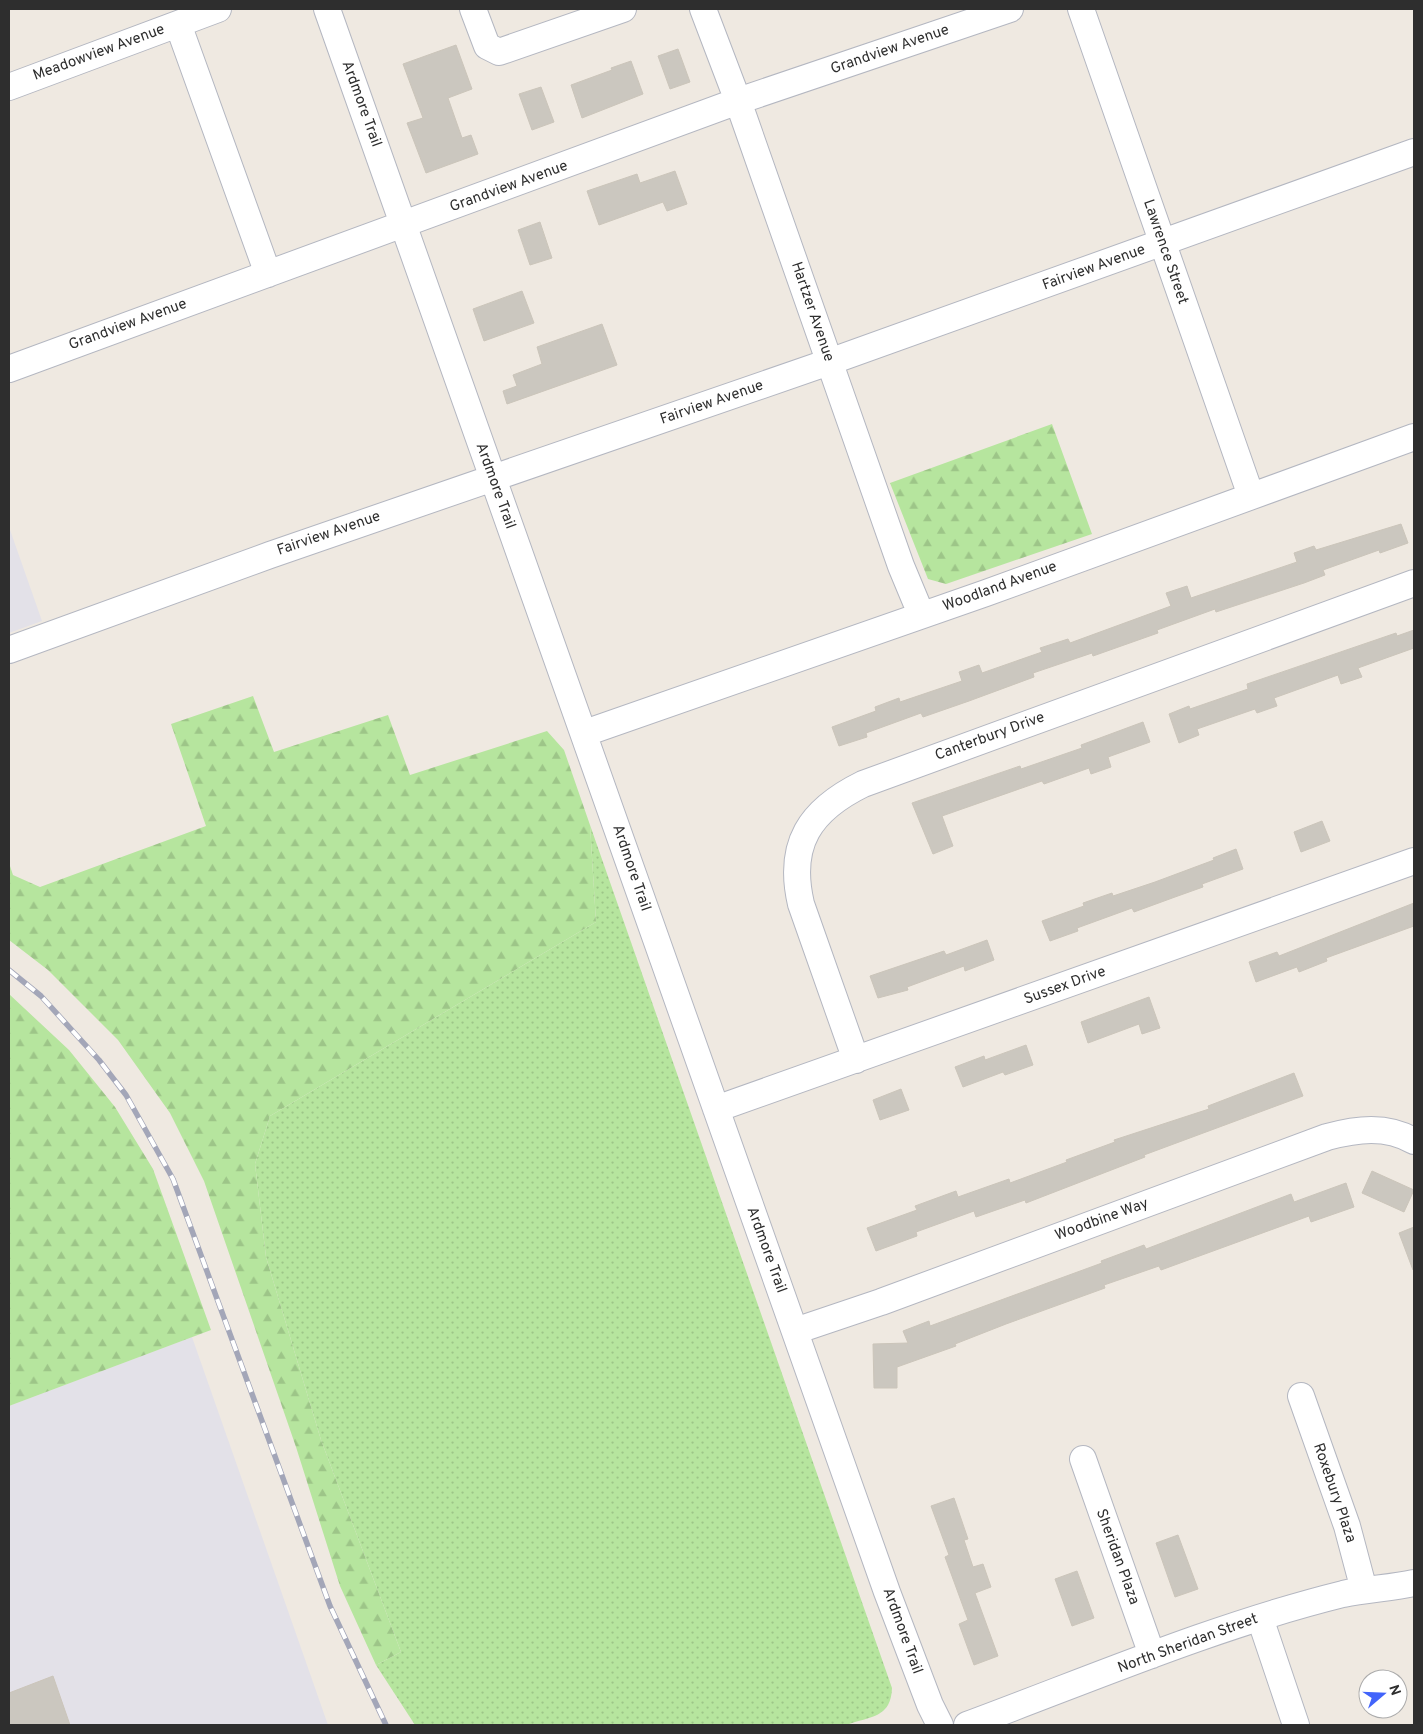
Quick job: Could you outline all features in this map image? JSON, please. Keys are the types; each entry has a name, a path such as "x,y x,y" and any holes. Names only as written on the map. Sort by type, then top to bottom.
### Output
{"street":[{"name":"Meadowview Avenue","path":"9,87 218,9"},
{"name":"Ardmore Trail","path":"327,9 887,1592 930,1705 940,1725"},
{"path":"473,9 487,46 499,52 623,9"},
{"name":"Hartzer Avenue","path":"703,9 738,101 901,566 922,614"},
{"name":"Grandview Avenue","path":"9,369 404,226 738,101 1010,9"},
{"name":"Lawrence Street","path":"1080,9 1251,496"},
{"path":"178,24 268,274"},
{"name":"Fairview Avenue","path":"9,650 492,478 829,362 1414,152"},
{"name":"Woodland Avenue","path":"584,733 1414,437"},
{"name":"Canterbury Drive","path":"856,1060 801,904 796,882 797,861 802,841 811,824 825,808 841,795 863,784 1414,583"},
{"name":"Sussex Drive","path":"716,1109 1414,861"},
{"name":"Woodbine Way","path":"795,1331 881,1302 1328,1137 1368,1129 1385,1130 1413,1140"},
{"name":"Roxebury Plaza","path":"1301,1396 1347,1526 1364,1590"},
{"name":"Sheridan Plaza","path":"1083,1459 1152,1656"},
{"name":"North Sheridan Street","path":"967,1725 1260,1618 1364,1590 1414,1583"},
{"path":"1260,1618 1296,1725"}],"shaded area":[{"path":"9,527 42,621 9,633"},
{"path":"192,1337 328,1725 9,1725 9,1406"}],"green space":[{"path":"1052,424 1092,534 946,584 928,579 890,483"},
{"path":"253,696 274,752 388,715 410,775 547,731 564,750 590,825 596,922 270,1116 255,1164 266,1257 321,1440 401,1652 376,1665 340,1586 296,1447 204,1181 170,1113 118,1040 48,970 9,940 9,863 13,875 40,887 206,826 171,724"},
{"path":"590,825 892,1688 891,1698 884,1711 846,1725 415,1725 376,1665 401,1652 321,1440 266,1257 255,1164 270,1116 596,922"},
{"path":"9,994 69,1050 115,1107 153,1169 211,1330 9,1406"}],"building":[{"path":"456,45 472,89 448,98 462,138 471,135 478,154 426,173 407,123 423,118 403,64"},
{"path":"678,49 690,82 670,89 658,56"},
{"path":"631,61 643,94 582,118 571,85"},
{"path":"541,87 554,122 532,130 519,94"},
{"path":"675,171 687,204 667,211 663,202 599,225 587,191 637,174 640,183"},
{"path":"540,222 552,258 530,265 518,230"},
{"path":"522,291 534,323 484,341 473,309"},
{"path":"602,324 617,365 507,404 503,391 517,386 513,375 542,364 537,347"},
{"path":"1401,524 1408,543 1380,553 1379,550 1323,570 1325,575 1304,583 1216,612 1215,609 1157,630 1158,633 1093,656 1092,653 1033,673 1034,677 923,717 921,713 866,733 867,737 839,746 832,727 876,711 875,707 899,698 900,702 962,681 959,672 979,665 982,673 1042,652 1040,648 1068,639 1070,643 1171,606 1166,593 1187,586 1191,598 1297,562 1294,553 1314,546 1316,550"},
{"path":"1414,630 1414,648 1358,668 1362,677 1341,684 1338,675 1274,698 1277,706 1257,713 1255,709 1197,729 1199,735 1179,743 1169,714 1189,706 1190,709 1248,689 1247,684 1396,633 1397,636"},
{"path":"1143,722 1150,742 1108,757 1111,767 1091,774 1089,768 1044,784 1042,781 942,816 953,846 933,854 912,803 1020,766 1021,769 1082,748 1081,745"},
{"path":"1322,821 1330,841 1301,852 1294,832"},
{"path":"1236,849 1243,869 1202,884 1203,887 1134,912 1132,908 1077,928 1078,931 1050,941 1042,921 1084,906 1083,903 1112,893 1113,896 1155,882 1214,860 1213,858"},
{"path":"1414,903 1414,926 1326,958 1327,961 1299,972 1297,967 1256,982 1249,962 1277,952 1279,956"},
{"path":"987,940 994,960 965,971 964,966 907,987 908,990 878,998 870,976 944,951 946,955"},
{"path":"1149,997 1160,1028 1142,1034 1139,1024 1088,1043 1081,1022"},
{"path":"1026,1045 1033,1065 1005,1075 1003,1072 963,1087 955,1067 984,1056 985,1060"},
{"path":"1294,1073 1303,1096 1144,1155 1145,1157 1026,1203 1025,1200 976,1217 974,1211 916,1232 917,1236 876,1251 867,1228 917,1210 915,1206 956,1191 958,1197 1009,1179 1010,1183 1067,1162 1066,1160 1115,1142 1114,1140 1209,1109 1208,1106"},
{"path":"901,1089 909,1110 880,1120 873,1100"},
{"path":"1372,1171 1414,1190 1404,1212 1362,1193"},
{"path":"1346,1183 1354,1207 1311,1222 1309,1216 1161,1270 1159,1266 1104,1285 1105,1288 897,1367 897,1388 874,1388 873,1344 908,1343 903,1331 929,1321 930,1326 1102,1263 1101,1261 1144,1245 1146,1249 1291,1194 1294,1202"},
{"path":"1414,1227 1414,1270 1413,1270 1399,1233"},
{"path":"954,1498 968,1539 964,1540 973,1567 983,1564 991,1587 975,1593 998,1656 974,1665 959,1624 968,1620 945,1557 949,1555 931,1506"},
{"path":"1178,1535 1198,1589 1175,1597 1156,1543"},
{"path":"1077,1571 1094,1618 1072,1626 1055,1579"},
{"path":"53,1676 70,1725 9,1725 9,1693"}],"railway":[{"path":"9,970 41,996 99,1060 126,1095 173,1179 330,1606 386,1725"}]}
